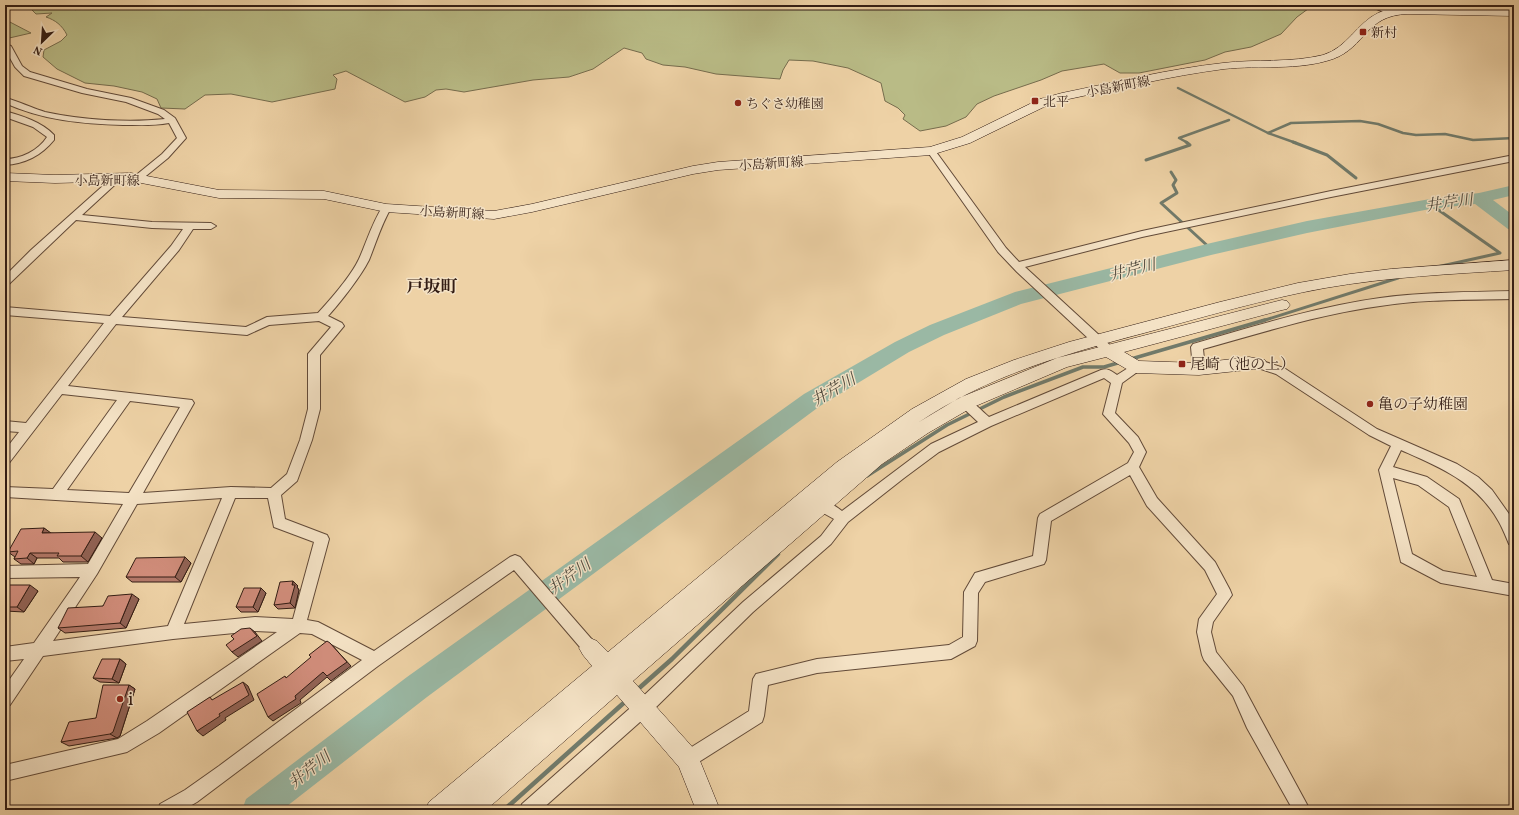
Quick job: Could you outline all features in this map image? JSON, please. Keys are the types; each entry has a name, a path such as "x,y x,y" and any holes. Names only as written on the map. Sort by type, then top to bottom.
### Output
{"street":[{"path":"1372,5 1387,9"},
{"name":"小島新町線","path":"5,177 55,179 138,178 219,194 324,195 386,208 469,214 506,214 693,170 718,166 931,151 966,140 1044,102 1062,97 1188,71 1225,65 1291,62 1326,58 1343,50 1387,9 1514,14"},
{"path":"5,46 8,48 19,67 27,74 85,92 128,100 161,112 172,120 182,138 169,152 138,178"},
{"path":"5,100 18,107 43,115 72,119 141,123 158,123 172,120"},
{"path":"5,114 37,126 45,130 51,137 50,140 26,159 16,163 5,162"},
{"path":"931,151 1002,250 1019,268 1102,345 1136,367 1199,369 1249,363 1259,364 1280,371 1373,432 1453,468 1473,481 1487,494 1504,518 1514,540"},
{"path":"1019,268 1142,234 1331,194 1514,158"},
{"path":"5,282 9,272 117,178"},
{"path":"321,318 334,303 363,261 377,224 386,208"},
{"path":"74,217 152,225 211,226"},
{"path":"5,459 112,321 175,248 190,226"},
{"path":"468,810 618,679 876,459 922,428 965,403 1102,345 1297,289 1349,279 1399,273 1514,265"},
{"path":"437,810 618,679 829,478 865,450 909,420 950,395 1034,360 1295,301 1357,288 1421,280 1514,274"},
{"path":"1199,369 1197,347 1302,318 1378,302 1410,298 1514,295"},
{"path":"5,311 247,331 267,321 321,318 338,326 314,354 314,409 306,440 292,477 274,493 231,492 134,499 5,492"},
{"path":"688,759 756,716 761,680 817,666 951,652 970,641 971,592 980,577 1039,560 1045,518 1132,467 1140,452 1134,440 1109,414 1117,381 1136,367"},
{"path":"528,810 643,708 748,607 826,540 843,518 899,474 935,448 987,423 1105,373 1117,381"},
{"path":"5,700 92,570 188,403 58,390"},
{"path":"56,495 126,397"},
{"path":"965,403 987,423"},
{"path":"5,426 29,428"},
{"path":"1399,444 1384,470 1406,558 1441,577 1514,590"},
{"path":"1132,467 1152,502 1210,566 1226,595 1206,619 1204,632 1209,655 1238,691 1253,722 1302,810"},
{"path":"1384,470 1422,481 1454,503 1487,585"},
{"path":"174,632 231,492"},
{"path":"5,773 121,746 153,727 298,626 322,539 279,523 274,493"},
{"path":"821,505 843,518"},
{"path":"166,810 191,796 225,772 374,661 515,561 583,641 688,759 708,810"},
{"path":"5,572 92,570"},
{"path":"5,654 41,648 174,632 255,624 313,627 368,655 374,661"}],"green space":[{"path":"27,5 71,5 75,10 79,7 77,5 1312,6 1297,17 1281,34 1251,47 1225,52 1205,60 1139,73 1120,73 1104,64 1062,71 1041,80 994,96 977,104 966,117 946,126 920,131 903,119 905,115 898,108 885,101 881,83 848,68 813,61 789,60 780,79 716,74 685,67 663,65 646,59 642,53 624,48 593,69 569,77 533,80 464,92 446,89 436,90 425,97 405,102 346,71 333,75 337,79 335,89 272,102 231,94 205,95 185,109 161,108 157,99 142,92 114,86 85,83 57,69 43,57 44,50 61,41 67,35 58,23 46,17 52,13 36,14"},
{"path":"5,21 8,21 31,33 5,39"}],"building":[{"path":"44,528 42,533 95,532 81,556 57,556 59,553 30,553 27,558 14,559 18,551 8,552 21,529"},
{"path":"185,557 175,577 126,577 136,558"},
{"path":"293,581 292,585 295,585 290,603 274,605 280,582"},
{"path":"5,585 30,585 17,607 5,607"},
{"path":"244,588 261,588 253,607 236,607"},
{"path":"132,594 120,623 58,628 68,608 103,606 108,596"},
{"path":"250,628 257,636 232,652 226,645 234,639 231,636 241,629"},
{"path":"327,641 347,662 327,676 323,672 295,696 296,699 268,717 257,694 285,676 286,678 311,657 309,655"},
{"path":"102,659 120,659 112,679 93,678"},
{"path":"243,682 249,695 219,714 220,716 197,731 187,712 210,697 212,700"},
{"path":"103,685 129,685 113,732 110,734 61,742 69,722 96,718"}],"waterway":[{"path":"1178,88 1268,133"},
{"path":"1188,143 1179,138 1229,120"},
{"path":"1268,133 1291,123 1360,121 1378,124 1403,133 1416,135 1445,134 1473,140 1514,138"},
{"path":"1268,133 1296,143"},
{"path":"1146,160 1190,145 1186,142"},
{"path":"1293,142 1327,155 1356,178"},
{"path":"1171,172 1176,180 1173,185 1177,193 1161,203 1211,249"},
{"name":"井芹川","path":"1479,198 1514,190"},
{"name":"井芹川","path":"257,810 417,687 812,400 902,347 937,330 1015,299 1211,249 1307,227 1430,204 1479,198"},
{"path":"1479,198 1514,225"},
{"path":"1430,204 1500,253 1437,267"},
{"path":"1262,321 1398,278"},
{"path":"1131,359 1265,320"},
{"path":"867,476 947,425 1004,397 1083,367 1104,367 1121,362"},
{"path":"637,690 672,659 778,554"},
{"path":"504,810 627,700"}],"place":[{"name":"新村","path":"1363,32"},
{"name":"北平","path":"1035,101"},
{"name":"ちぐさ幼稚園","path":"738,103"},
{"name":"尾崎（池の上）","path":"1182,364"},
{"name":"亀の子幼稚園","path":"1370,404"},
{"name":"i","path":"120,699"}],"district":[{"name":"戸坂町","path":"432,286"}]}
